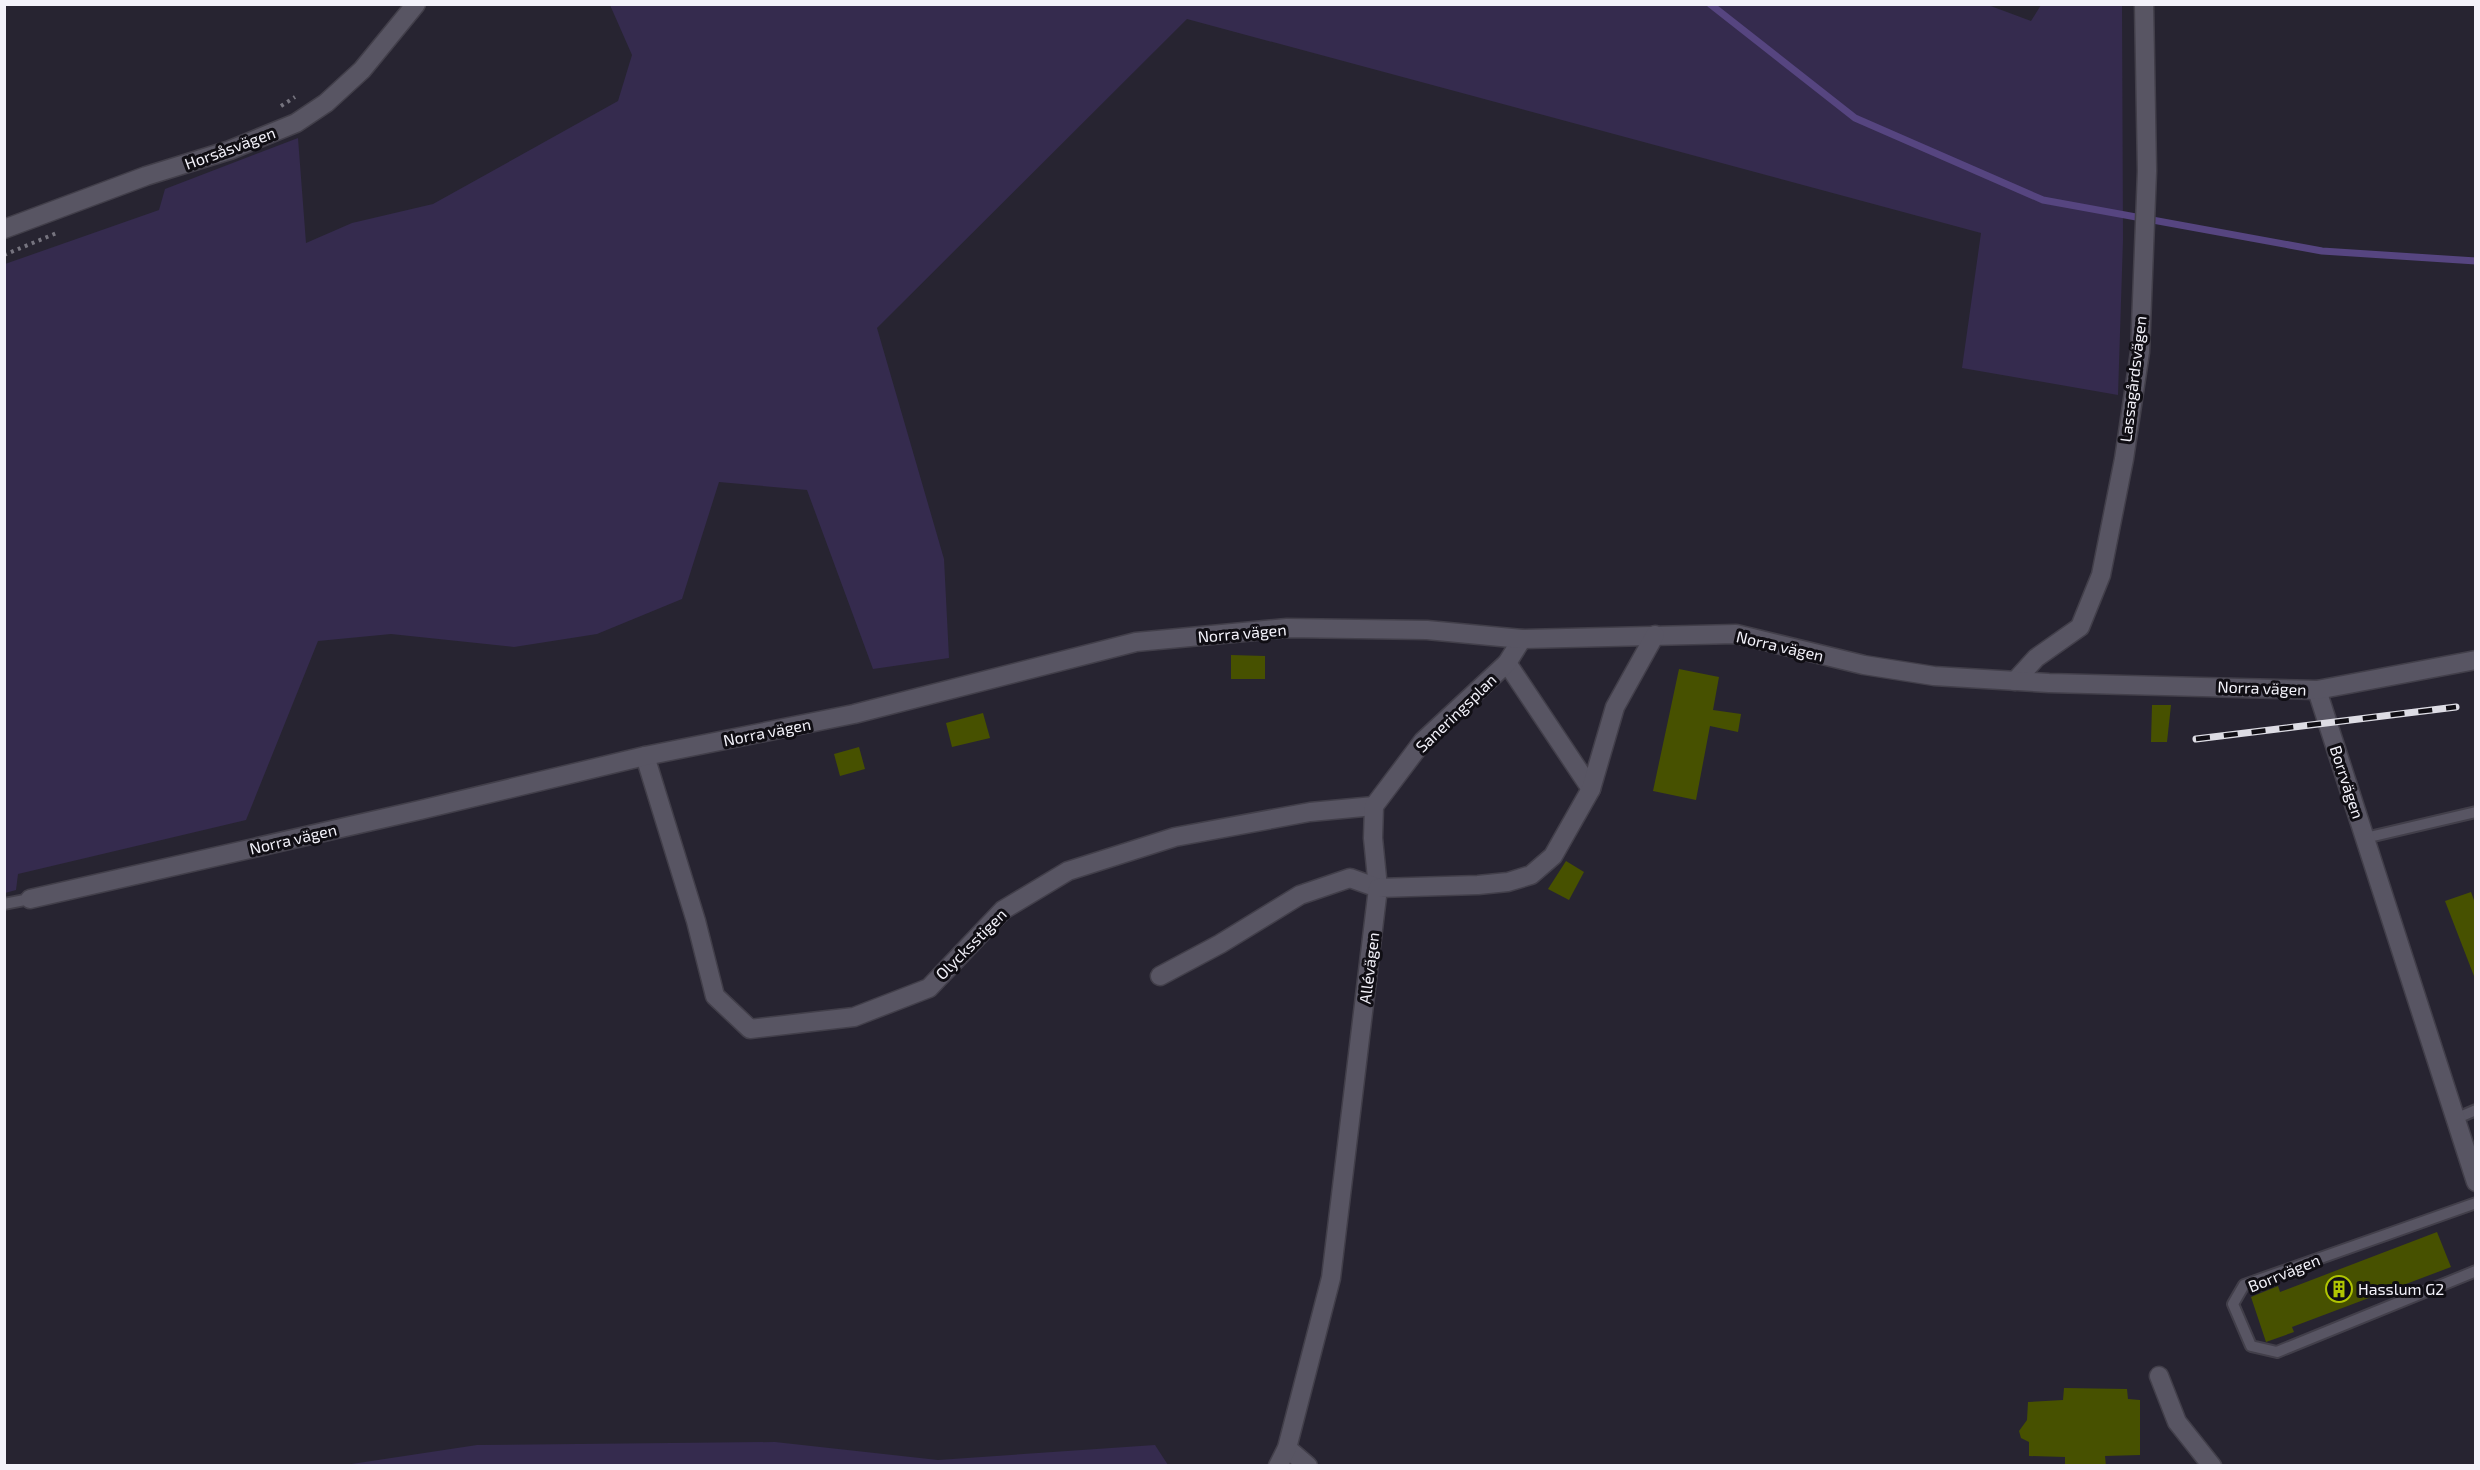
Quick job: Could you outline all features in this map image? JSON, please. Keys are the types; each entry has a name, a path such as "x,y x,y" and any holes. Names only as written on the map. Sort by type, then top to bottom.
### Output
{"street":[{"name":"Horsåsvägen","path":"4,229 146,176 230,150 296,123 326,103 362,70 416,4"},
{"name":"Lassagårdsvägen","path":"2015,681 2036,658 2080,627 2101,575 2124,459 2139,352 2147,171 2144,4"},
{"name":"Norra vägen","path":"30,898 420,810 645,756 854,714 1136,642 1287,628 1427,630 1522,639 1736,634 1864,665 1934,676 2015,681 2317,690 2475,660"},
{"path":"1160,976 1220,944 1300,895 1350,878 1378,888 1478,885 1508,882 1531,875 1553,856 1591,789 1615,706 1655,635"},
{"name":"Saneringsplan","path":"1374,806 1424,741 1507,663 1522,639"},
{"path":"1507,663 1591,789"},
{"name":"Borrvägen","path":"2317,690 2475,1182"},
{"name":"Olycksstigen","path":"645,756 696,921 715,996 750,1029 854,1017 929,988 1003,910 1068,870 1176,837 1310,812 1374,806"},
{"path":"1374,806 1373,838 1378,888"},
{"name":"Allévägen","path":"1278,1466 1287,1448 1331,1278 1378,888"},
{"path":"2159,1376 2177,1422 2212,1466"},
{"path":"1287,1448 1308,1466"}],"lane":[{"path":"2365,838 2475,812"},
{"path":"4,904 30,898"},
{"path":"2455,1119 2475,1110"},
{"name":"Borrvägen","path":"2475,1203 2244,1285 2233,1304 2252,1346 2277,1352 2475,1271"}],"shaded area":[{"path":"610,5 1988,5 2031,21 2041,5 2122,5 2123,240 2118,395 1962,368 1981,233 1187,19 877,328 944,559 949,658 873,669 807,490 719,482 682,599 597,634 514,647 391,634 318,641 246,820 18,874 16,890 5,893 5,264 159,210 165,189 298,138 306,243 352,223 433,204 618,101 632,55"},
{"path":"775,1442 938,1460 1155,1445 1168,1465 345,1465 477,1445"}],"building":[{"path":"1231,655 1265,656 1265,679 1231,679"},
{"path":"1679,669 1719,677 1713,710 1741,714 1738,732 1710,726 1696,800 1653,791"},
{"path":"2152,705 2171,705 2167,742 2151,742"},
{"path":"983,713 990,738 952,747 946,723"},
{"path":"859,747 865,769 840,776 834,754"},
{"path":"1566,861 1584,872 1569,900 1548,889"},
{"path":"2471,892 2475,903 2474,976 2445,901"},
{"name":"Hasslum G2","path":"2437,1232 2451,1267 2292,1327 2294,1332 2266,1342 2251,1297 2278,1286 2280,1292"},
{"path":"2064,1388 2127,1389 2128,1399 2140,1400 2140,1455 2105,1456 2106,1466 2065,1466 2065,1457 2029,1456 2029,1442 2021,1438 2019,1431 2027,1420 2028,1402 2063,1400"}],"waterway":[{"path":"1710,4 1855,118 2043,200 2322,251 2476,261"}],"railway":[{"path":"2196,739 2456,707"}],"place":[{"name":"Hasslum G2","path":"2339,1289"}]}
